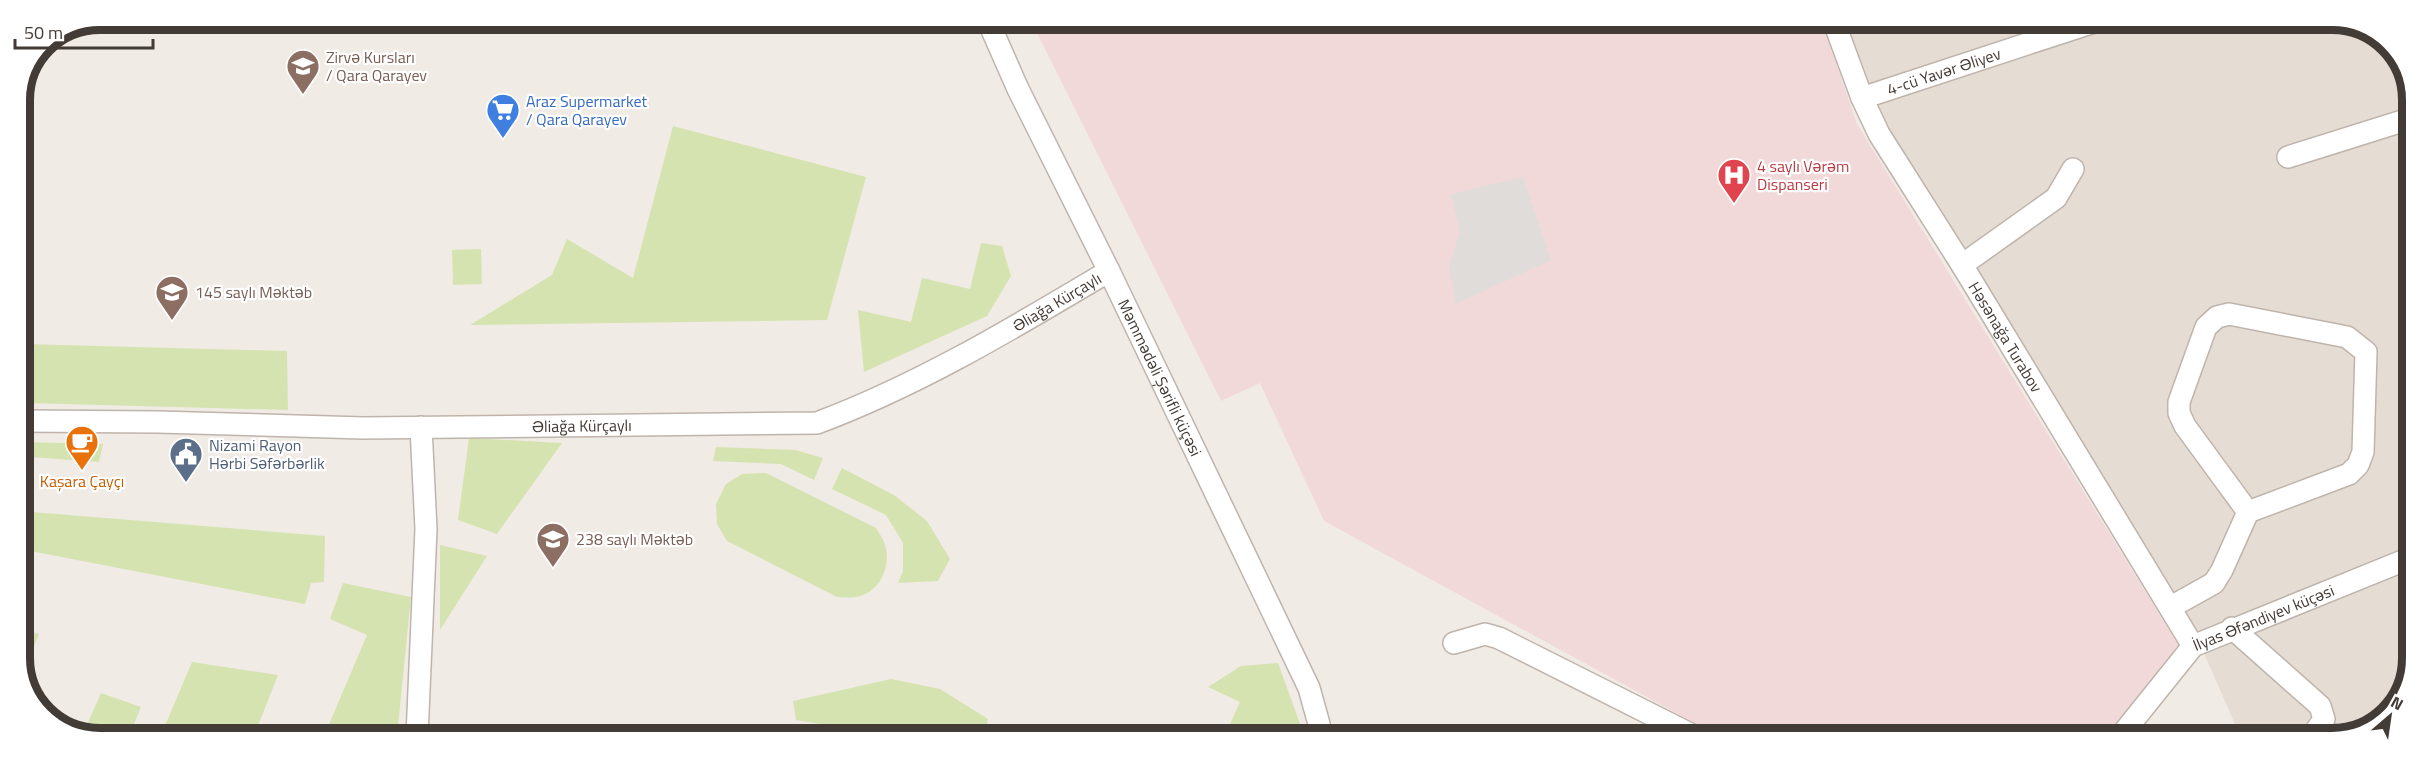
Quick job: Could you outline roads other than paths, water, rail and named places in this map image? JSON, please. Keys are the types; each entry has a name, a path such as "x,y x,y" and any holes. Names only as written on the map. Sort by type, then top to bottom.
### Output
{"street":[{"name":"Məmmədəli Şərifli küçəsi","path":"992,30 1018,89 1109,272 1309,688 1320,728"},
{"name":"Həsənağa Turabov","path":"1837,30 1862,98 1879,134 1962,265 2193,646"},
{"name":"4-cü Yavər Əliyev","path":"1862,98 2070,30"},
{"path":"2288,158 2402,121"},
{"path":"1962,265 2055,198 2073,169"},
{"name":"Əliağa Kürçaylı","path":"30,421 363,428 817,423 867,405 1007,331 1109,272"},
{"path":"2171,607 2214,583 2223,570 2248,513 2349,474 2358,465 2363,452 2366,352 2348,337 2229,314 2217,317 2206,327 2179,402 2179,413 2248,513"},
{"path":"417,728 426,529 421,427"},
{"name":"İlyas Əfəndiyev küçəsi","path":"2127,728 2193,646 2232,628 2402,561"},
{"path":"2232,628 2320,706 2324,718 2318,728"},
{"path":"1454,643 1485,634 1499,638 1678,728"}],"place":[{"name":"Zirvə Kursları / Qara Qarayev","path":"303,95"},
{"name":"Araz Supermarket / Qara Qarayev","path":"503,139"},
{"name":"4 saylı Vərəm Dispanseri","path":"1734,204"},
{"name":"145 saylı Məktəb","path":"172,321"},
{"name":"Kaşara Çayçı","path":"82,471"},
{"name":"Nizami Rayon Hərbi Səfərbərlik","path":"186,483"},
{"name":"238 saylı Məktəb","path":"553,568"}]}
